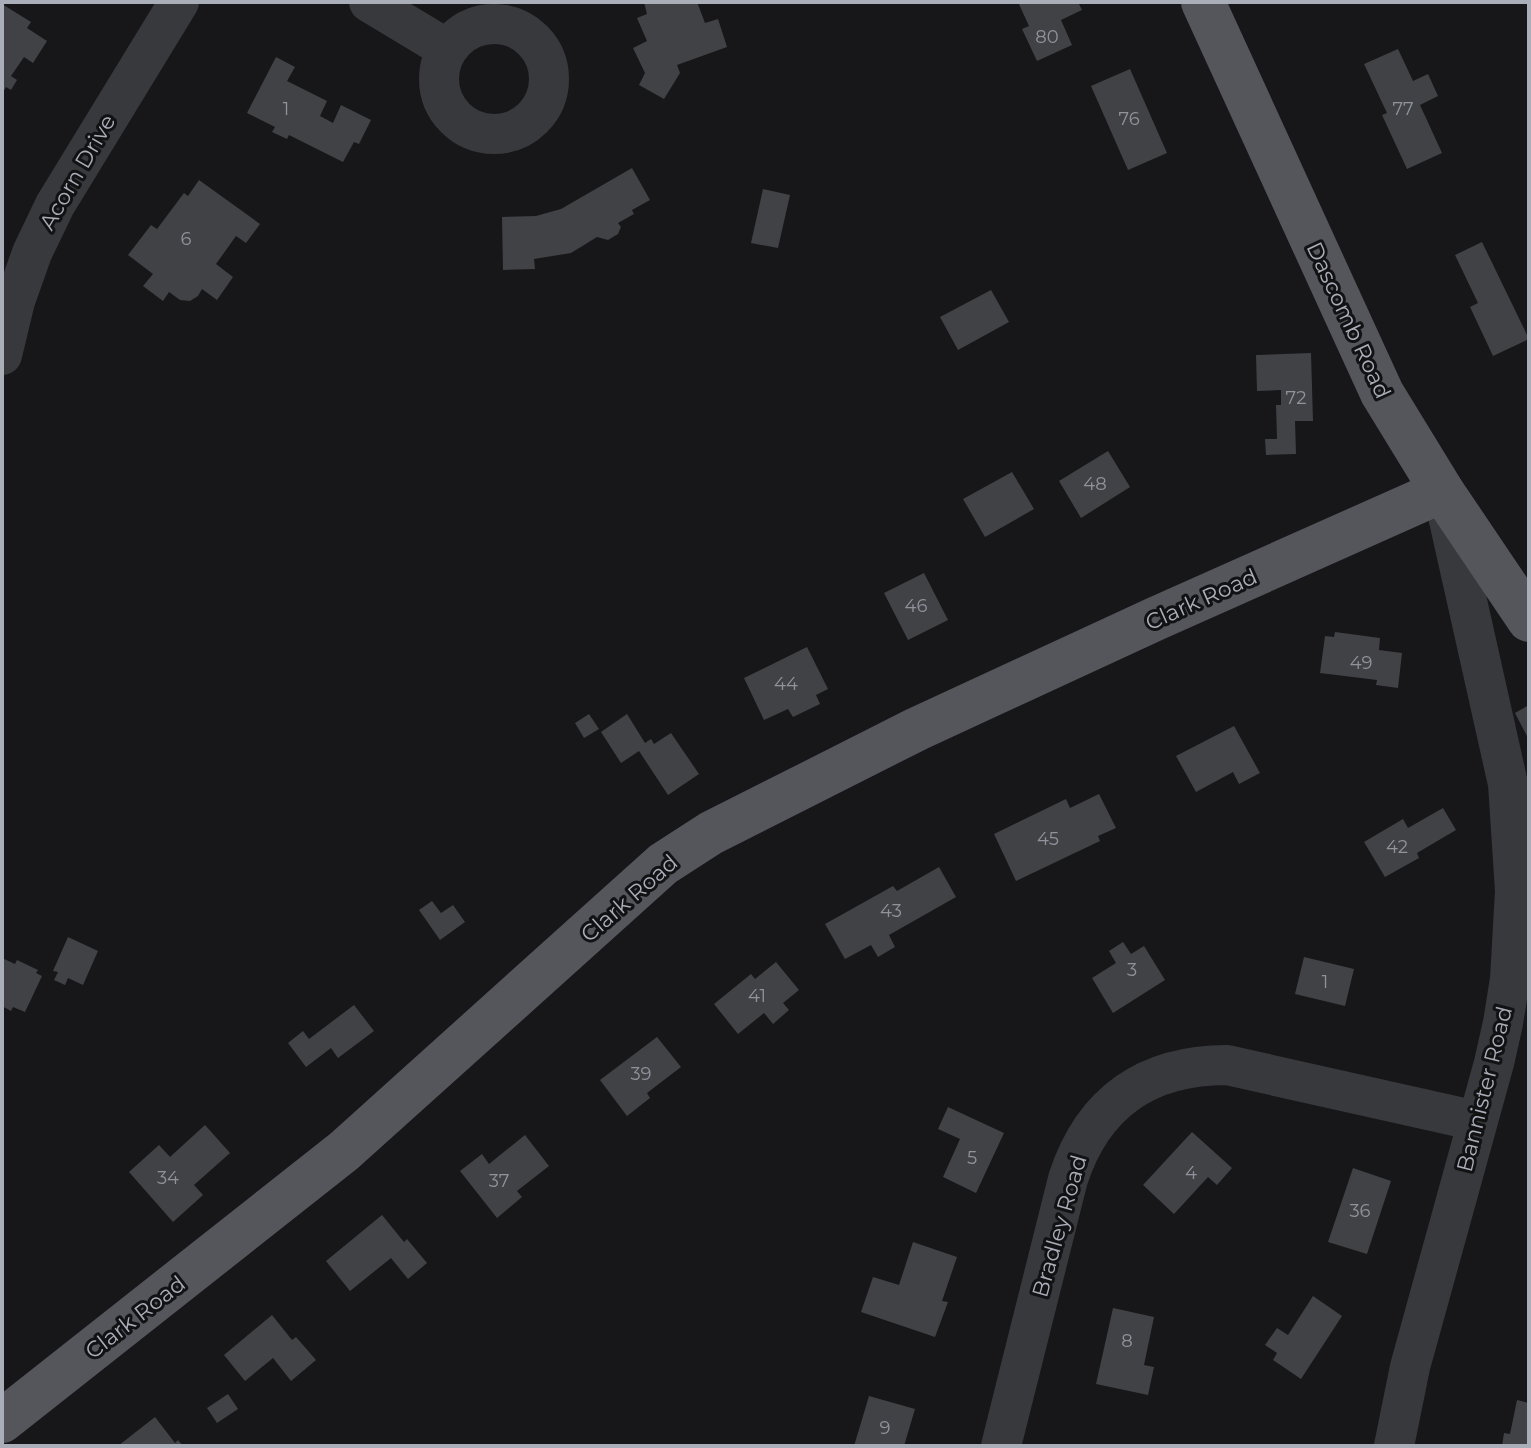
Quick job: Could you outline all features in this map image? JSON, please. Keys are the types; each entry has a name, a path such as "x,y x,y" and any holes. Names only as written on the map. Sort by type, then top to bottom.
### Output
{"main road":[{"name":"Dascomb Road","path":"1203,2 1382,393 1442,491 1529,620"},
{"name":"Clark Road","path":"2,1421 344,1151 663,864 711,833 917,729 1442,491"}],"street":[{"name":"Acorn Drive","path":"2,355 15,301 32,253 55,205 179,2"},
{"path":"369,2 447,49"},
{"name":"Bannister Road","path":"1394,1446 1410,1367 1494,1063 1510,979 1515,891 1508,784 1442,491"},
{"name":"Bradley Road","path":"1001,1446 1075,1157 1101,1117 1117,1100 1137,1086 1180,1068 1227,1065 1477,1121"}],"building":[{"path":"644,2 697,2 705,23 718,19 727,47 677,65 680,73 664,99 639,85 645,73 633,48 647,41 637,18 647,14"},
{"path":"1018,2 1078,2 1082,10 1061,20 1072,45 1037,61 1022,29 1029,26"},
{"path":"2,4 31,22 27,28 47,41 33,63 24,57 11,76 17,80 11,90 6,87 2,94"},
{"path":"1398,49 1413,81 1428,74 1438,96 1420,105 1442,153 1407,169 1382,115 1387,113 1364,64"},
{"path":"276,57 295,67 287,81 327,101 320,116 333,123 341,105 371,120 359,144 354,142 343,162 289,135 287,139 272,132 275,127 247,113"},
{"path":"1130,69 1167,153 1128,170 1091,86"},
{"path":"632,168 650,200 618,223 621,227 618,234 608,240 597,237 571,253 534,259 535,269 503,270 502,217 536,216 561,209"},
{"path":"199,180 260,224 246,243 236,236 216,264 233,277 217,300 202,289 190,301 180,300 169,292 163,301 143,286 153,274 128,255 151,225 157,229 184,193 188,196"},
{"path":"763,189 790,195 778,248 751,243"},
{"path":"1482,242 1529,339 1493,356 1470,307 1478,303 1455,255"},
{"path":"991,290 1009,322 958,350 940,317"},
{"path":"1311,353 1313,421 1295,421 1296,454 1266,455 1265,439 1277,439 1276,405 1281,405 1281,390 1257,391 1256,355"},
{"path":"1108,451 1130,487 1081,518 1059,481"},
{"path":"1012,472 1034,509 985,537 963,499"},
{"path":"924,573 948,620 908,640 884,593"},
{"path":"1335,632 1380,638 1379,650 1402,653 1398,688 1376,685 1377,680 1320,673 1325,636 1334,637"},
{"path":"807,647 828,689 816,695 820,704 793,717 788,709 764,720 744,678"},
{"path":"1529,705 1529,740 1515,713"},
{"path":"589,714 599,729 584,738 575,723"},
{"path":"627,714 645,743 651,739 654,744 671,733 699,774 668,795 639,751 621,763 601,732"},
{"path":"1234,726 1260,773 1239,784 1233,772 1196,792 1176,756"},
{"path":"1099,794 1116,828 1098,836 1100,841 1016,881 994,834 1066,799 1070,808"},
{"path":"1443,808 1456,830 1417,853 1419,858 1385,877 1364,842 1403,819 1408,828"},
{"path":"939,867 956,897 889,935 895,947 878,957 871,945 845,959 825,924 893,886 897,891"},
{"path":"432,901 441,913 453,905 465,922 440,940 419,910"},
{"path":"68,937 98,951 83,985 68,978 65,985 54,980 58,972 53,971"},
{"path":"1123,942 1131,954 1144,946 1165,980 1113,1013 1092,978 1116,963 1109,951"},
{"path":"1304,957 1354,969 1345,1006 1295,994"},
{"path":"2,958 15,964 17,960 38,970 36,973 42,976 25,1012 13,1007 11,1011 2,1006"},
{"path":"776,962 799,990 783,1003 789,1010 773,1024 764,1013 738,1034 714,1004 751,974 755,979"},
{"path":"354,1005 374,1031 338,1058 331,1048 306,1067 288,1043 303,1031 309,1039"},
{"path":"657,1037 681,1067 647,1093 650,1098 627,1116 600,1080"},
{"path":"948,1107 1004,1133 976,1193 943,1177 960,1139 938,1129"},
{"path":"205,1125 230,1153 194,1185 203,1195 173,1222 129,1172 159,1145 170,1157"},
{"path":"1192,1132 1232,1168 1217,1185 1208,1177 1174,1214 1143,1185"},
{"path":"525,1135 549,1166 517,1191 522,1197 497,1218 460,1171 482,1154 489,1164"},
{"path":"1353,1168 1391,1181 1367,1254 1328,1242"},
{"path":"382,1215 404,1242 407,1239 427,1263 408,1279 391,1258 350,1291 326,1261"},
{"path":"913,1242 957,1257 942,1301 948,1302 935,1337 861,1312 873,1277 899,1285"},
{"path":"1313,1296 1342,1316 1301,1379 1273,1360 1277,1353 1265,1345 1277,1328 1288,1335"},
{"path":"1113,1308 1154,1317 1144,1365 1154,1367 1148,1395 1096,1384"},
{"path":"272,1315 292,1340 296,1337 316,1360 291,1381 273,1358 245,1381 224,1355"},
{"path":"228,1394 238,1409 217,1423 207,1408"},
{"path":"869,1396 915,1409 904,1446 854,1446"},
{"path":"1517,1400 1529,1403 1529,1446 1502,1446 1504,1433 1510,1434"},
{"path":"155,1417 175,1443 178,1440 183,1446 118,1446"}]}
